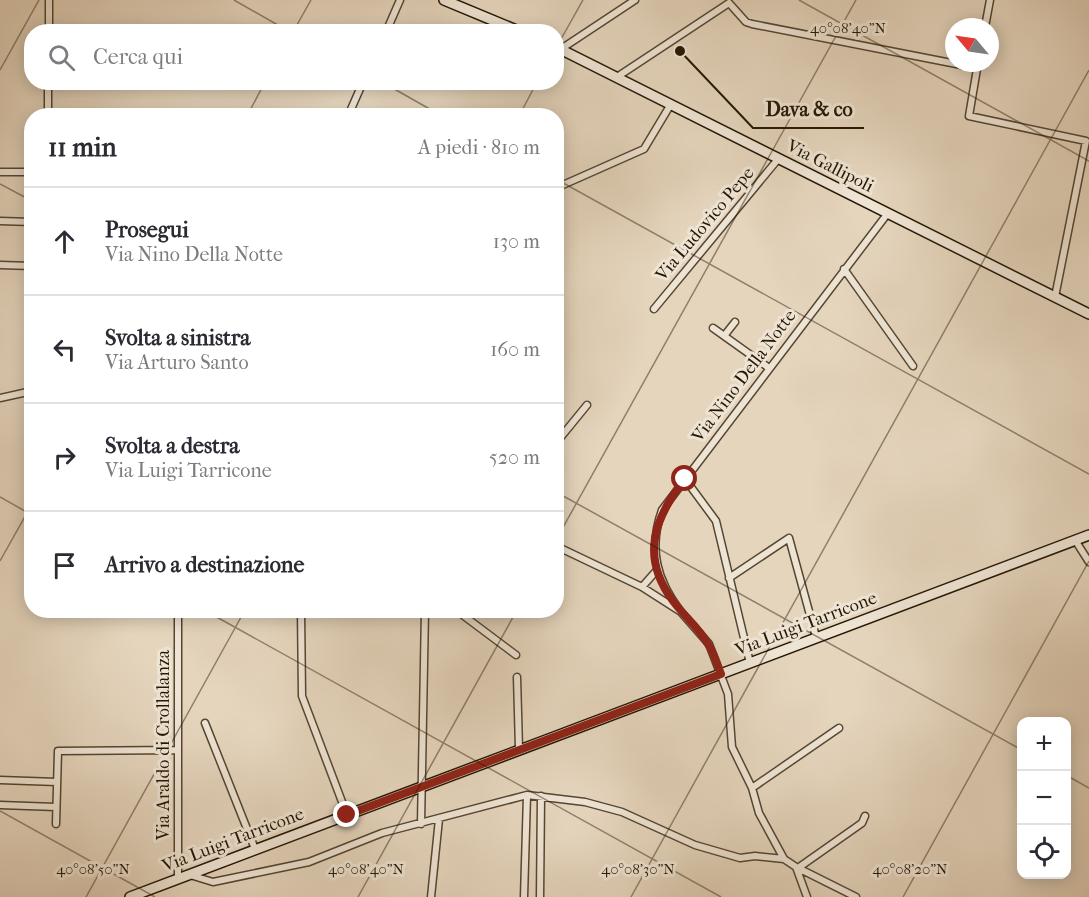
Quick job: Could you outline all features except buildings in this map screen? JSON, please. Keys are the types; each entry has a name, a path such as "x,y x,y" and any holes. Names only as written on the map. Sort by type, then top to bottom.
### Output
{"main road":[{"path":"444,0 502,24"},
{"name":"Via Gallipoli","path":"564,50 1089,314"},
{"name":"Via Luigi Tarricone","path":"130,897 519,748 1089,535"}],"street":[{"path":"49,0 49,24"},
{"path":"390,24 400,0"},
{"path":"564,45 635,0"},
{"path":"987,18 990,0"},
{"path":"617,77 729,3 747,22 752,24 945,60"},
{"path":"977,72 969,116 1086,141 1055,297"},
{"path":"48,90 48,108"},
{"path":"352,108 359,90"},
{"path":"564,184 644,149 671,104"},
{"name":"Via Ludovico Pepe","path":"654,309 779,158"},
{"path":"0,172 24,172"},
{"name":"Via Nino Della Notte","path":"657,570 654,547 657,523 662,510 888,213"},
{"path":"0,221 24,222"},
{"path":"0,265 24,266"},
{"path":"844,269 913,366"},
{"path":"724,336 735,322"},
{"path":"713,328 769,368"},
{"path":"0,398 24,393"},
{"path":"564,433 587,405"},
{"path":"685,479 716,521 750,663"},
{"path":"729,578 789,538 816,637"},
{"path":"1075,540 1089,562"},
{"path":"564,550 642,587 681,612"},
{"path":"642,587 657,570 663,585 681,612 709,644 731,709 732,747 752,788 759,813 784,859 797,868 856,897"},
{"name":"Via Araldo di Crollalanza","path":"178,618 178,879"},
{"path":"301,618 302,696 347,815"},
{"path":"421,824 425,618"},
{"path":"467,618 516,655"},
{"path":"517,676 519,748"},
{"path":"206,723 255,849"},
{"path":"752,788 839,728"},
{"path":"56,824 58,751 178,750"},
{"path":"0,780 57,782"},
{"path":"190,875 213,882 309,862 358,841 527,795 585,802 622,812 695,845 740,858 756,856 784,859"},
{"path":"524,897 527,795"},
{"path":"540,897 541,796"},
{"path":"0,805 56,807"},
{"path":"797,868 862,823 865,816"},
{"path":"431,897 439,819"},
{"path":"797,868 807,897"}],"place":[{"name":"Dava & co","path":"680,51"}],"route":[{"path":"347,815 721,674 709,644 671,598 657,570 654,547 657,523 662,510 685,479"}]}
